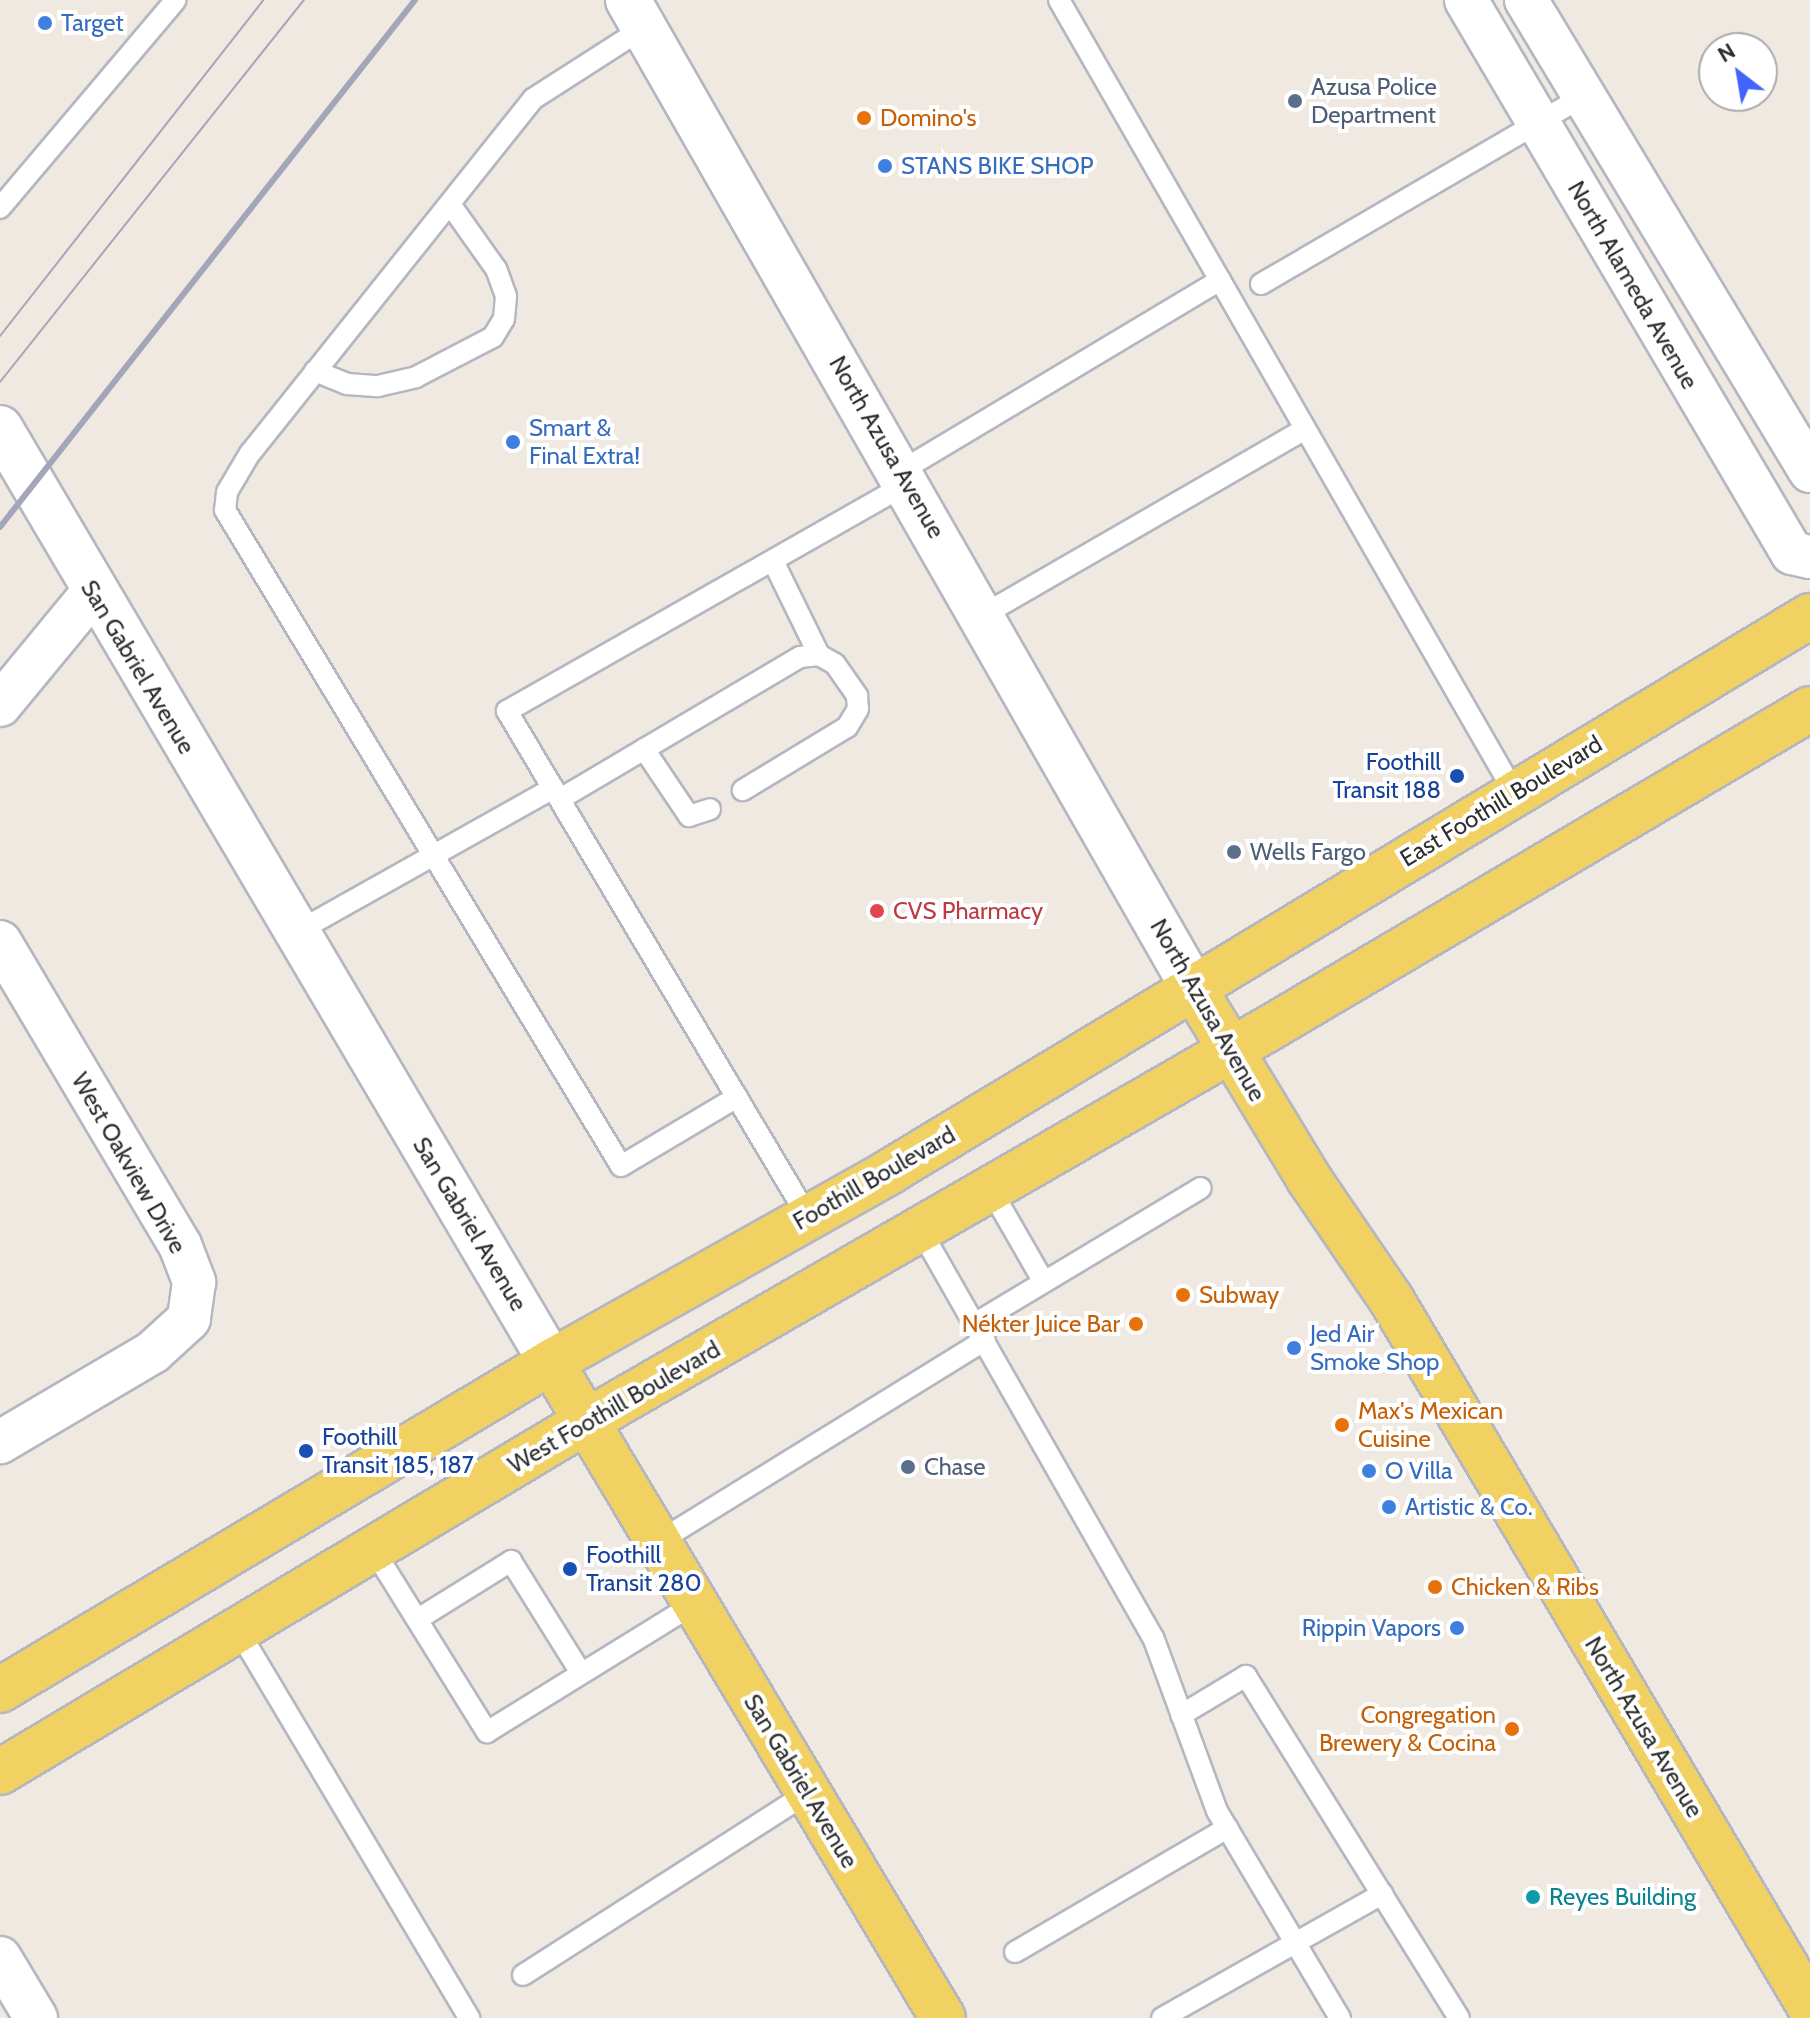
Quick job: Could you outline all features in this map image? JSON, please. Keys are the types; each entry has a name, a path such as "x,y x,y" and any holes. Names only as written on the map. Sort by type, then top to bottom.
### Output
{"main road":[{"name":"North Azusa Avenue","path":"636,14 983,615 1194,989 1309,1179 1391,1299 1810,2007"},
{"name":"San Gabriel Avenue","path":"0,428 93,592 295,933 943,2018"},
{"name":"East Foothill Boulevard","path":"1194,989 1514,792 1810,616"},
{"path":"1232,1050 1810,709"},
{"name":"Foothill Boulevard","path":"551,1362 808,1217 1194,989"},
{"name":"West Foothill Boulevard","path":"0,1772 587,1421 1232,1050"},
{"path":"0,1690 551,1362"}],"street":[{"name":"North Alameda Avenue","path":"1466,0 1792,553 1810,557"},
{"path":"1526,0 1810,471"},
{"path":"0,705 93,592"},
{"name":"West Oakview Drive","path":"0,942 180,1245 194,1282 189,1319 153,1352 0,1442"},
{"path":"0,1958 36,2018"}],"lane":[{"path":"0,208 176,0"},
{"path":"1059,0 1514,792"},
{"path":"636,14 533,99 250,453 227,492 225,510 621,1166 737,1097"},
{"path":"1261,284 1584,96"},
{"path":"315,371 347,384 378,386 416,377 480,348 493,337 504,319 506,296 496,269 450,204"},
{"path":"808,1217 507,711 773,561 1220,280"},
{"path":"983,615 1305,429"},
{"path":"743,790 847,727 858,709 857,696 835,664 819,655 773,561"},
{"path":"295,933 435,854 644,749 800,657 819,655"},
{"path":"644,749 689,816 710,809"},
{"path":"658,1542 980,1332 1044,1282 1201,1188"},
{"path":"991,1190 1044,1282"},
{"path":"921,1231 1153,1637 1227,1828 1340,2018"},
{"path":"373,1549 487,1732 694,1604"},
{"path":"418,1619 511,1561 581,1673"},
{"path":"238,1630 469,2018"},
{"path":"1181,1715 1246,1676 1459,2018"},
{"path":"523,1975 808,1793"},
{"path":"1015,1952 1227,1828"},
{"path":"1162,2018 1382,1894"}],"tram line":[{"path":"0,336 263,0"},
{"path":"0,382 304,0"}],"railway":[{"path":"0,527 415,0"}],"place":[{"name":"Target","path":"45,23"},
{"name":"Azusa Police Department","path":"1295,101"},
{"name":"Domino's","path":"864,118"},
{"name":"STANS BIKE SHOP","path":"885,166"},
{"name":"Smart & Final Extra!","path":"513,442"},
{"name":"Foothill Transit 188","path":"1457,776"},
{"name":"Wells Fargo","path":"1234,852"},
{"name":"CVS Pharmacy","path":"877,911"},
{"name":"Subway","path":"1183,1295"},
{"name":"Nékter Juice Bar","path":"1136,1324"},
{"name":"Jed Air Smoke Shop","path":"1294,1348"},
{"name":"Max's Mexican Cuisine","path":"1342,1425"},
{"name":"Foothill Transit 185, 187","path":"306,1451"},
{"name":"Chase","path":"908,1467"},
{"name":"O Villa","path":"1369,1471"},
{"name":"Artistic & Co.","path":"1389,1507"},
{"name":"Foothill Transit 280","path":"570,1569"},
{"name":"Chicken & Ribs","path":"1435,1587"},
{"name":"Rippin Vapors","path":"1457,1628"},
{"name":"Congregation Brewery & Cocina","path":"1512,1729"},
{"name":"Reyes Building","path":"1533,1897"}]}
